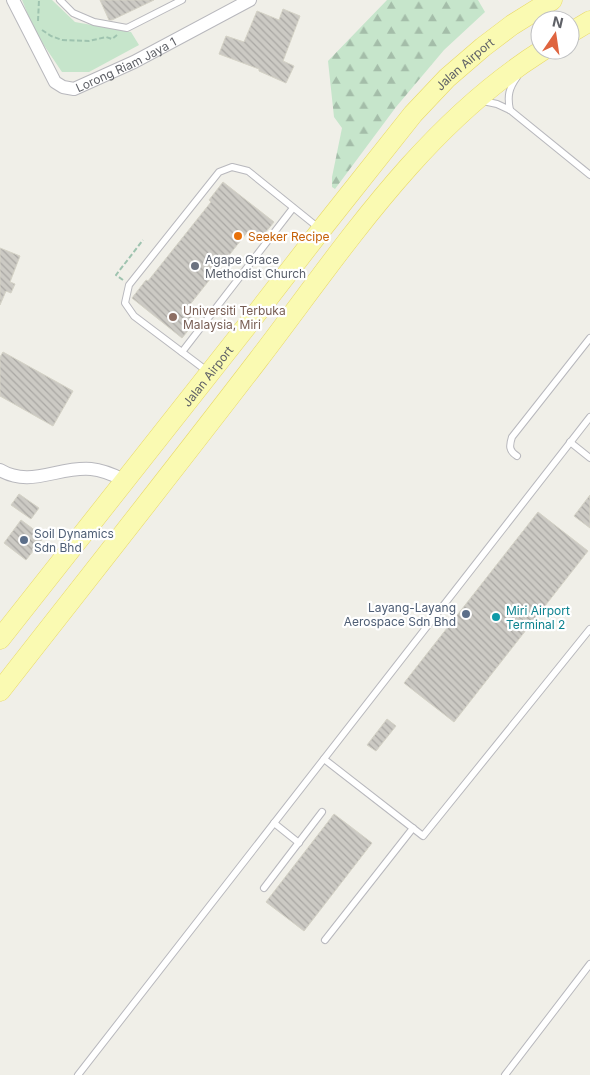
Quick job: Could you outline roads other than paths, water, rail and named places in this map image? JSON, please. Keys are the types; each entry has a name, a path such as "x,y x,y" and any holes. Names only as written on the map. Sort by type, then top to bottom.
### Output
{"main road":[{"name":"Jalan Airport","path":"0,639 320,230 414,114 447,78 498,36 552,0"},
{"path":"0,691 378,203 435,137 492,85 530,59"},
{"path":"124,480 143,486 157,481 182,458"}],"street":[{"name":"Lorong Riam Jaya 1","path":"13,0 54,82 63,87 74,89 134,62 250,0"},
{"path":"0,470 10,476 25,478 72,469 91,468 124,480"}],"lane":[{"path":"60,0 73,13 94,22 127,28 182,0"},
{"path":"510,110 509,90 515,79 533,60"},
{"path":"473,102 485,101 510,110 590,175"},
{"path":"210,373 134,316 125,302 129,285 220,172 232,167 248,171 320,230"},
{"path":"182,352 294,208"},
{"path":"517,456 510,448 512,437 590,338"},
{"path":"78,1075 590,417"},
{"path":"570,442 590,458"},
{"path":"324,759 423,836 590,629"},
{"path":"264,888 322,812"},
{"path":"274,823 299,843"},
{"path":"325,940 413,828"},
{"path":"505,1075 590,964"}],"place":[{"name":"Seeker Recipe","path":"238,236"},
{"name":"Agape Grace Methodist Church","path":"195,266"},
{"name":"Universiti Terbuka Malaysia, Miri","path":"173,317"},
{"name":"Soil Dynamics Sdn Bhd","path":"24,540"},
{"name":"Layang-Layang Aerospace Sdn Bhd","path":"466,614"},
{"name":"Miri Airport Terminal 2","path":"496,617"}]}
